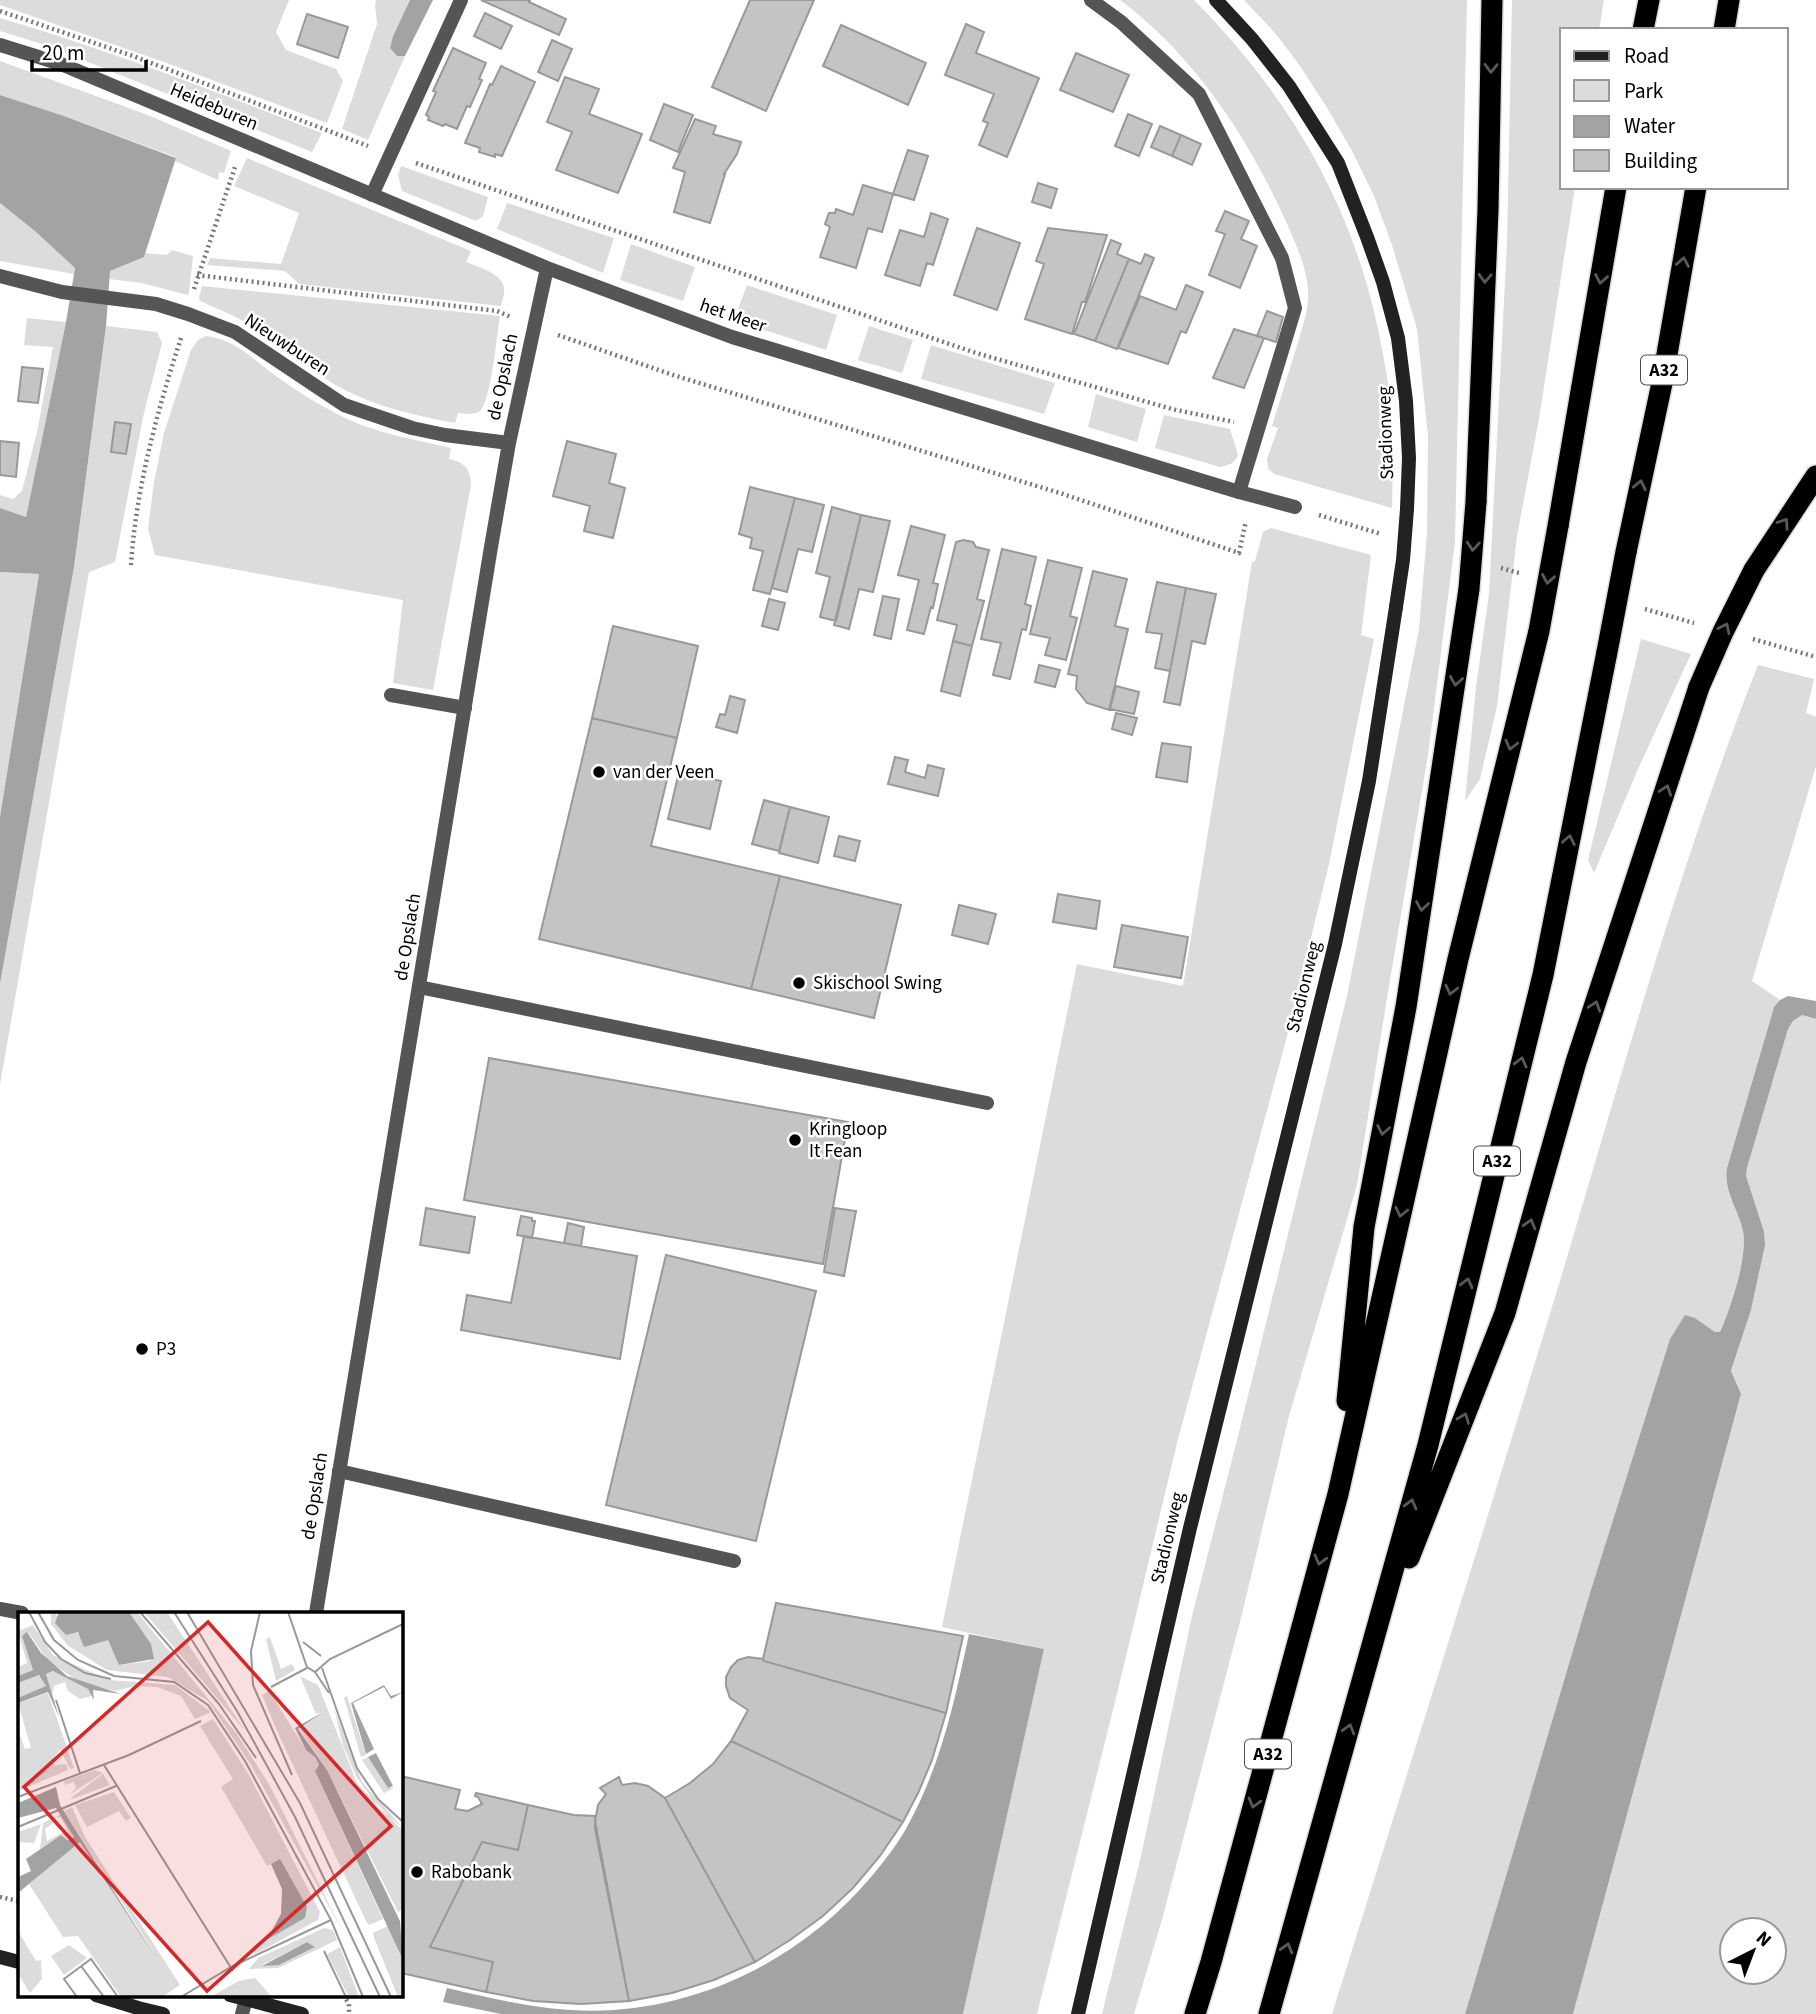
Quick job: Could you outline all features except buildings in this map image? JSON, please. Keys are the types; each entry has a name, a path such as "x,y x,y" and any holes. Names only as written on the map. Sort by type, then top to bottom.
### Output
{"highway":[{"name":"A32","path":"1338,1494 1364,1227 1406,1007 1466,613 1476,502 1488,210 1492,0"},
{"path":"1643,28 1648,0"},
{"path":"1724,28 1729,0"},
{"name":"A32","path":"1195,2014 1338,1494 1458,959 1539,631 1616,189"},
{"name":"A32","path":"1269,2014 1428,1446 1539,989 1662,383 1696,189"},
{"name":"A32","path":"1367,1664 1505,1313 1576,1062 1699,687 1754,570 1816,476"}],"main road":[{"name":"Stadionweg","path":"1078,2014 1190,1528 1335,944 1369,781 1403,559 1407,509 1408,435 1398,338 1367,237 1338,163 1296,97 1252,39 1216,0"},
{"path":"0,1958 18,1962"},
{"path":"99,1996 163,2014"},
{"path":"246,1997 302,2014"}],"street":[{"path":"372,195 461,0"},
{"path":"1091,0 1121,22 1199,94 1282,258 1295,307 1259,428 1245,494"},
{"name":"Heideburen","path":"0,45 61,64 372,195"},
{"name":"het Meer","path":"372,195 547,268 732,337 1295,508"},
{"name":"de Opslach","path":"316,1612 509,443 547,268"},
{"name":"Nieuwburen","path":"0,276 62,292 156,304 235,332 344,405 412,428 509,443"},
{"path":"391,695 465,708"},
{"path":"419,987 987,1103"},
{"path":"339,1471 734,1561"},
{"path":"0,1609 18,1612"},
{"path":"242,2014 246,1997"}],"path":[{"path":"0,12 133,56 391,155 976,353 1172,409 1259,428"},
{"path":"197,275 497,311 533,327 673,374 1063,494 1239,552 1245,494"},
{"path":"0,1897 18,1901"},
{"path":"344,1996 349,2004 349,2014"}],"green space":[{"path":"0,0 289,0 276,32 286,50 336,69 343,81 327,123 0,5"},
{"path":"376,0 410,0 390,48 397,56 405,56 368,140 342,129 377,24"},
{"path":"1120,0 1194,0 1261,77 1315,160 1356,250 1371,298 1389,389 1392,508 1274,474 1268,468 1267,459 1278,428 1272,426 1307,307 1304,266 1273,194 1238,131 1218,102 1173,47"},
{"path":"1244,0 1467,0 1455,542 1428,755 1357,1185 1289,1416 1242,1614 1163,1916 1134,2014 1102,2014 1141,1856 1192,1616 1347,996 1419,629 1427,533 1428,436 1417,329 1392,245 1374,196 1326,106 1276,34"},
{"path":"1512,0 1604,0 1599,28 1560,28 1560,189 1575,189 1539,419 1517,536 1497,706 1480,779 1465,801 1476,687 1489,594 1507,242"},
{"path":"0,18 122,58 322,133 312,152 51,47 0,31"},
{"path":"0,61 148,115 231,151 224,173 219,172 218,180 175,161 176,157 0,95"},
{"path":"247,158 471,251 466,262 489,271 502,283 504,292 501,306 299,284 285,271 207,265 210,258 281,264 299,213 234,186"},
{"path":"401,166 488,197 483,216 476,221 402,191 398,175"},
{"path":"0,203 75,268 74,274 0,261"},
{"path":"507,203 614,238 603,273 497,229"},
{"path":"631,244 695,267 683,301 620,280"},
{"path":"172,250 193,256 187,295 142,283 109,279 110,271 143,257 145,253 167,255"},
{"path":"747,285 837,315 826,350 734,320"},
{"path":"202,286 500,316 484,405 475,413 458,413 455,423 400,411 360,397 324,378 258,330 200,301"},
{"path":"27,318 66,322 26,517 0,508 0,495 13,499 22,491 37,432 53,347 24,345"},
{"path":"106,326 157,332 162,343 143,417 115,562 89,572 0,1085 0,984 74,567"},
{"path":"869,326 913,340 902,373 858,360"},
{"path":"206,336 236,346 301,393 352,421 394,435 451,448 449,459 463,464 468,471 471,485 433,690 393,683 403,600 155,555 148,529 164,433 191,350 198,340"},
{"path":"931,345 1055,383 1044,414 921,379"},
{"path":"1096,394 1146,409 1137,442 1088,427"},
{"path":"1164,415 1230,429 1237,458 1231,464 1220,467 1155,448"},
{"path":"1271,528 1371,555 1361,635 1374,639 1329,864 1286,1040 1177,1443 1037,2014 963,2014 1044,1649 942,1627 1077,964 1183,986 1252,562 1255,561 1263,532"},
{"path":"0,572 39,574 0,817"},
{"path":"1641,639 1691,654 1594,873 1588,860"},
{"path":"1758,665 1814,679 1806,713 1816,717 1816,766 1752,981 1780,1000 1774,1007 1727,1168 1727,1184 1741,1223 1744,1242 1741,1268 1733,1296 1720,1332 1715,1332 1695,1318 1670,1339 1590,1593 1465,2014 1332,2014 1534,1367 1678,891"},
{"path":"1802,1015 1816,1019 1816,2014 1573,2014 1741,1395 1731,1372 1751,1310 1760,1268 1747,1168 1788,1029 1793,1021"}],"water":[{"path":"410,0 433,0 405,56 397,56 390,48"},
{"path":"0,95 176,158 144,257 110,271 106,326 74,567 0,984 0,817 39,574 0,572 0,508 26,517 75,268 0,203"},
{"path":"1788,996 1816,1001 1816,1019 1802,1015 1793,1021 1788,1029 1747,1168 1746,1176 1764,1232 1765,1245 1751,1310 1731,1371 1741,1394 1573,2014 1465,2014 1590,1593 1670,1339 1685,1315 1695,1318 1715,1332 1720,1332 1733,1296 1741,1268 1744,1242 1741,1223 1727,1184 1727,1168 1774,1007"},
{"path":"969,1634 1044,1649 963,2014 501,2014 443,2002 447,1988 509,2002 571,2010 614,2010 651,2005 722,1985 788,1951 846,1904 876,1871 904,1832 920,1802 938,1755"}],"place":[{"name":"van der Veen","path":"599,772"},
{"name":"Skischool Swing","path":"799,983"},
{"name":"Kringloop It Fean","path":"795,1140"},
{"name":"P3","path":"142,1349"},
{"name":"Rabobank","path":"417,1872"}]}
